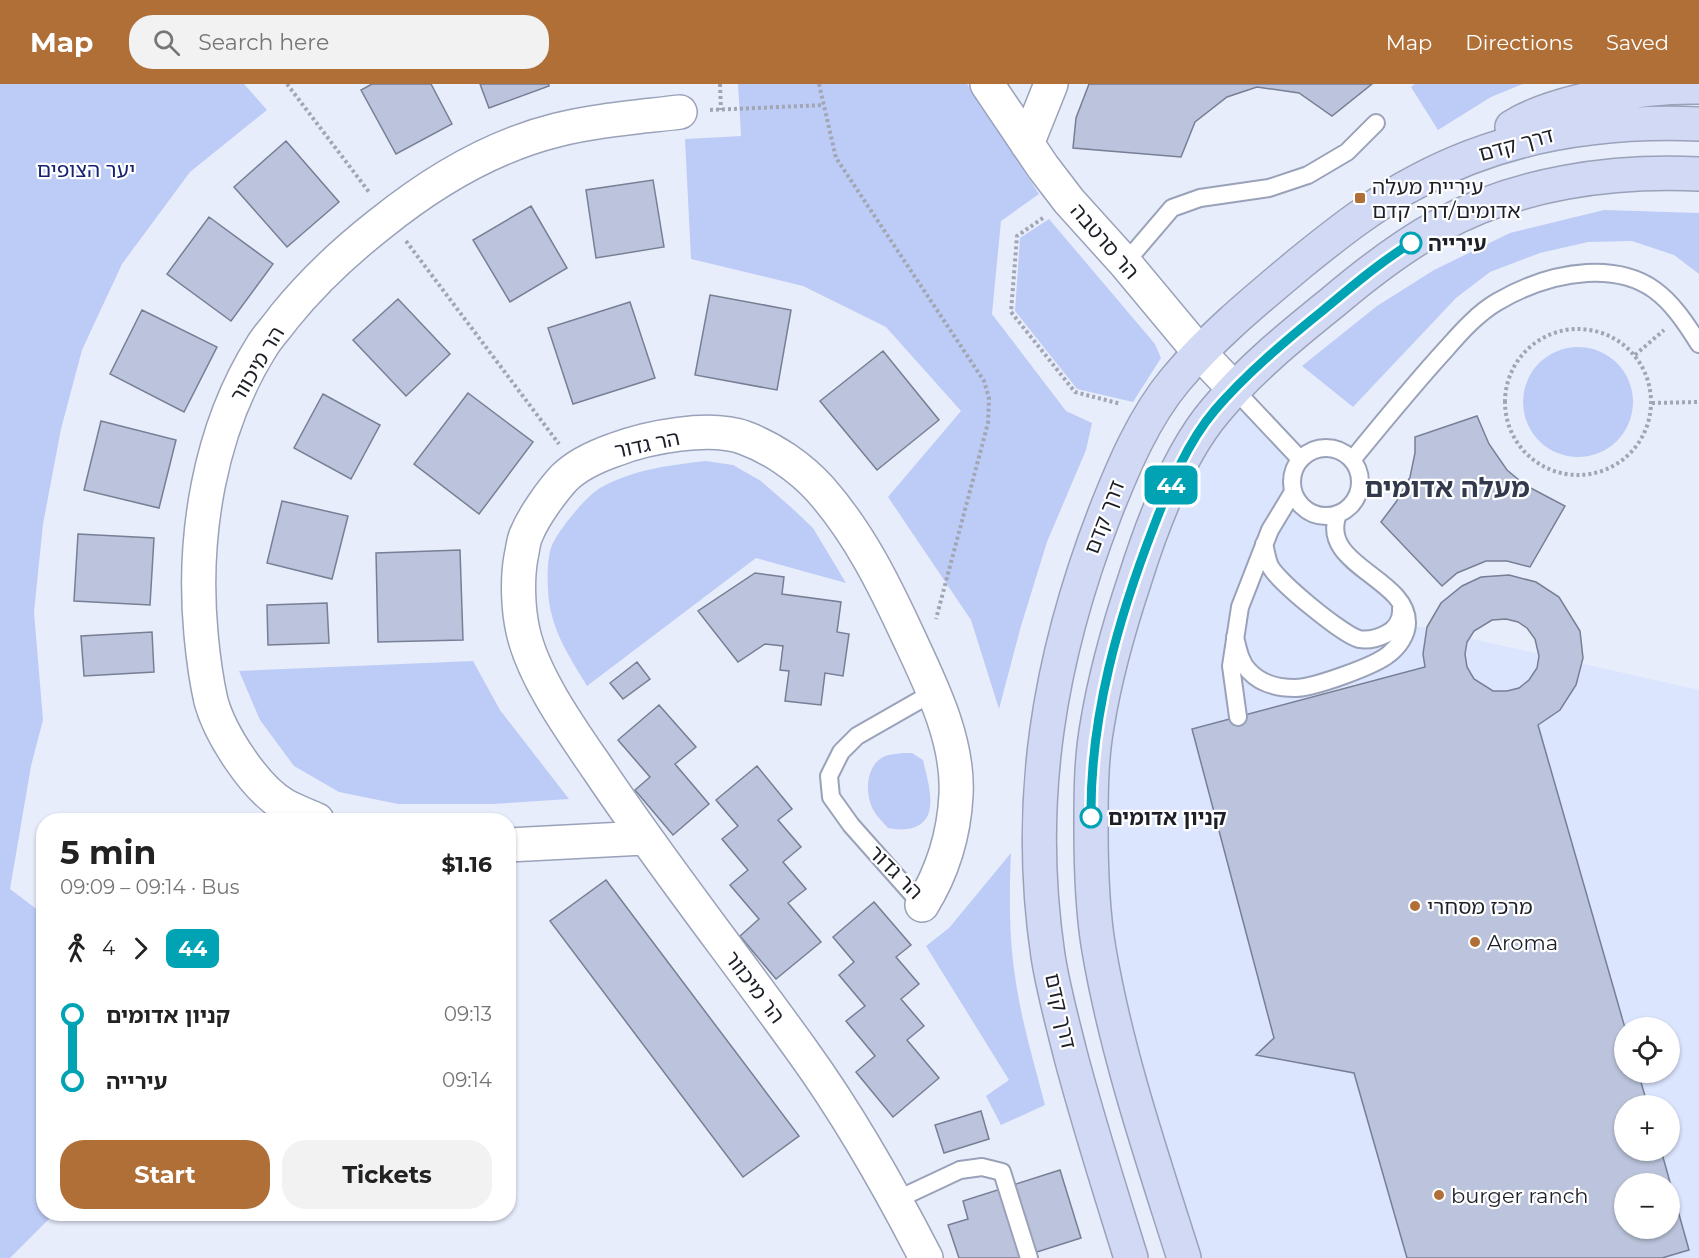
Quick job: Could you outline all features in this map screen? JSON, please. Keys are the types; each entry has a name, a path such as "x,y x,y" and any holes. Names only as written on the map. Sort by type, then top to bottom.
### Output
{"main road":[{"path":"1442,169 1524,119 1624,92 1670,87 1699,87"},
{"name":"דרך קדם","path":"1131,1258 1086,1112 1048,956 1042,895 1040,785 1047,720 1061,649 1093,544 1120,474 1174,380 1200,353 1262,295 1322,246 1368,211 1417,181 1470,157 1522,140 1574,130 1623,125 1699,124"},
{"path":"1184,1258 1134,1099 1098,948 1092,891 1091,787 1097,727 1110,661 1141,560 1166,495 1191,445 1214,411 1296,333 1397,252 1450,221 1488,203 1535,188 1627,174 1699,174"}],"street":[{"name":"הר סרטבה","path":"987,84 1069,201 1125,263 1200,353 1235,390"},
{"path":"1027,144 1051,84"},
{"name":"הר מיכוור","path":"303,813 282,803 256,779 230,744 212,702 203,658 197,595 201,529 213,464 232,401 262,345 300,297 338,258 402,206 452,173 506,147 557,130 626,118 680,112"},
{"name":"הר גדור","path":"644,838 562,716 537,669 523,633 520,563 526,534 565,477 593,457 632,443 709,432 741,436 774,452 816,485 850,526 879,575 929,680 951,745 956,792 951,839 936,881 922,905"},
{"name":"הר מיכוור","path":"644,838 842,1107 896,1200 926,1258"},
{"path":"516,845 644,838"}],"lane":[{"path":"1125,263 1172,208 1200,198 1269,188 1308,175 1347,152 1376,123"},
{"path":"1352,460 1394,407 1461,333 1495,303 1532,284 1563,274 1605,272 1635,278 1660,293 1682,315 1699,344"},
{"path":"1235,390 1300,459"},
{"path":"1331,448 1342,452 1352,460 1358,470 1360,488 1356,500 1348,509 1326,517 1307,511 1298,503 1291,480 1300,459 1310,451 1331,448"},
{"path":"1238,717 1231,666 1240,607 1264,544 1293,492"},
{"path":"1235,638 1241,660 1249,671 1265,682 1298,688 1332,679 1388,655 1399,644 1407,624 1401,601 1349,557 1341,547 1336,535 1335,522 1338,514"},
{"path":"1264,544 1271,567 1283,581 1344,633 1358,639 1368,640 1391,631 1399,622 1402,613 1401,601"},
{"name":"הר גדור","path":"922,905 851,825 831,797 829,776 841,752 857,736 929,680"},
{"path":"896,1200 960,1170 982,1167 1002,1172 1029,1258"}],"path":[{"path":"286,84 577,468"},
{"path":"720,84 721,110"},
{"path":"819,84 836,158 984,381 989,398 988,423 929,680"},
{"path":"680,112 824,105"},
{"path":"1069,201 1017,236 1011,312 1075,392 1154,412"},
{"path":"1569,328 1595,330 1616,338 1635,355 1648,377 1652,403 1647,429 1634,451 1613,467 1589,475 1563,474 1530,458 1514,439 1505,414 1505,388 1514,364 1524,352 1545,336 1569,328"},
{"path":"1652,403 1699,402"}],"shaded area":[{"path":"1235,390 1300,459 1291,480 1298,503 1307,511 1318,516 1338,514 1336,535 1400,601 1407,624 1699,690 1699,1258 1184,1258 1110,1003 1091,840 1122,618"}],"green space":[{"name":"יער הצופים","path":"0,84 244,84 267,110 190,172 122,264 82,350 61,429 43,524 34,612 43,720 31,766 10,889 36,909 36,1221 47,1221 10,1258 0,1258"},
{"path":"738,84 967,84 1039,194 1001,221 992,314 1066,411 1092,423 1086,450 1047,542 999,709 971,620 888,497 961,411 886,327 803,286 691,259 685,139 741,136"},
{"path":"1415,84 1523,84 1491,97 1438,130 1411,87"},
{"path":"1604,210 1699,213 1699,274 1674,255 1632,241 1588,242 1540,253 1490,272 1456,298 1353,407 1302,366 1377,306 1434,270 1510,233"},
{"path":"1049,219 1155,344 1161,358 1133,402 1077,389 1015,311 1020,238"},
{"path":"1578,347 1599,351 1617,363 1629,381 1633,402 1629,423 1617,441 1599,453 1578,457 1557,453 1539,441 1527,423 1523,402 1527,381 1539,363 1557,351"},
{"path":"706,461 733,465 761,481 813,528 846,583 756,558 587,686 561,641 551,612 548,571 549,555 554,542 579,507 600,488 638,473"},
{"path":"473,661 500,710 569,799 493,804 398,804 339,792 294,766 260,720 239,671"},
{"path":"912,753 923,760 930,791 929,811 918,826 907,829 888,828 872,808 868,792 869,778 878,761 885,756"},
{"path":"1011,853 1010,914 1015,976 1024,1025 1045,1105 1001,1125 986,1096 1009,1080 926,946 949,928"}],"building":[{"path":"372,84 431,84 452,124 396,154 361,90"},
{"path":"480,84 549,84 549,86 489,108"},
{"path":"1089,84 1372,84 1332,116 1299,93 1257,87 1227,97 1195,122 1181,157 1073,148 1076,118"},
{"path":"286,141 339,202 287,247 234,187"},
{"path":"653,180 664,247 596,258 586,190"},
{"path":"531,206 567,268 510,302 473,240"},
{"path":"209,217 273,264 231,321 167,274"},
{"path":"710,295 791,310 777,390 695,375"},
{"path":"398,299 450,354 406,396 353,340"},
{"path":"630,302 655,378 573,404 548,328"},
{"path":"142,310 217,347 184,412 110,374"},
{"path":"883,351 939,420 877,470 820,401"},
{"path":"468,393 533,442 479,514 414,464"},
{"path":"323,394 380,425 351,479 294,448"},
{"path":"1477,416 1489,444 1507,470 1525,485 1565,506 1530,567 1507,561 1486,561 1457,573 1442,586 1381,522 1410,477 1415,453 1415,437"},
{"path":"101,421 176,440 159,508 84,490"},
{"path":"282,501 348,516 332,579 267,563"},
{"path":"78,534 154,538 150,605 74,601"},
{"path":"460,550 463,640 378,642 376,553"},
{"path":"755,573 784,577 782,594 841,602 837,632 849,634 843,676 825,673 821,705 785,701 789,671 780,670 783,646 765,644 738,662 698,611"},
{"name":"מרכז מסחרי","path":"1509,575 1536,582 1559,597 1580,631 1583,658 1576,685 1560,710 1538,725 1622,1017 1614,1017 1614,1083 1641,1083 1645,1095 1614,1095 1614,1161 1664,1161 1667,1173 1614,1173 1614,1239 1680,1239 1680,1218 1689,1250 1662,1258 1407,1258 1354,1073 1256,1055 1274,1038 1192,729 1425,667 1423,654 1427,627 1441,603 1462,586 1481,577","holes":["1506,619 1518,622 1527,628 1535,639 1539,656 1537,668 1529,680 1519,688 1493,691 1474,679 1467,667 1465,654 1467,642 1474,631 1492,620"]},
{"path":"327,603 329,643 268,645 267,605"},
{"path":"152,632 154,672 84,676 81,636"},
{"path":"637,662 650,679 623,699 610,683"},
{"path":"659,705 696,747 675,764 709,804 673,835 635,790 650,777 618,740"},
{"path":"757,766 792,809 778,820 801,847 783,862 806,889 788,903 821,942 776,979 740,936 759,919 730,885 748,870 722,839 738,826 716,800"},
{"path":"606,880 799,1136 743,1177 550,921"},
{"path":"874,902 911,945 896,957 919,984 901,999 924,1026 907,1040 939,1078 893,1117 856,1072 875,1056 846,1021 865,1006 839,975 854,962 833,937"},
{"path":"981,1111 989,1139 944,1153 935,1125"},
{"path":"1060,1170 1081,1238 1018,1258 959,1258 948,1225 968,1219 963,1201"}],"bus line":[{"name":"44","path":"1091,817 1091,787 1097,727 1110,661 1141,560 1166,495 1191,445 1214,411 1246,377 1353,285 1411,243"}],"place":[{"name":"עיריית מעלה אדומים/דרך קדם","path":"1360,198"},
{"name":"עירייה","path":"1411,243"},
{"name":"קניון אדומים","path":"1091,817"},
{"name":"מרכז מסחרי","path":"1415,906"},
{"name":"Aroma","path":"1475,942"},
{"name":"burger ranch","path":"1439,1195"}],"district":[{"name":"מעלה אדומים","path":"1447,487"}]}
